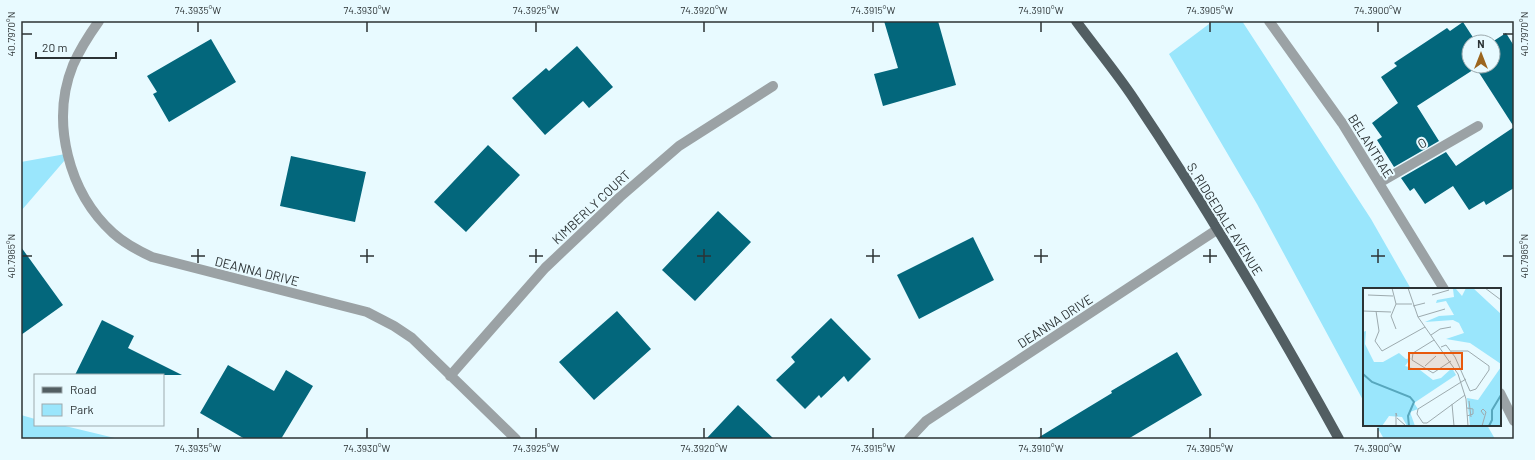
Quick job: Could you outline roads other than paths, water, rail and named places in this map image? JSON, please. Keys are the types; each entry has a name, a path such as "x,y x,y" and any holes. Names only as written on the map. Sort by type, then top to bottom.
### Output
{"main road":[{"name":"S. RIDGEDALE AVENUE","path":"1076,21 1133,98 1218,229 1297,363 1339,439"}],"street":[{"name":"DEANNA DRIVE","path":"100,21 86,39 73,66 65,96 63,126 69,162 80,191 97,216 114,234 139,251 152,257 367,312 394,326 412,338 516,439"},
{"name":"BELANTRAE","path":"1269,21 1342,123 1443,288"},
{"name":"KIMBERLY COURT","path":"450,376 545,268 620,196 678,146 773,86"},
{"name":"O","path":"1379,183 1478,126"},
{"name":"DEANNA DRIVE","path":"909,439 926,421 1218,229"},
{"path":"1501,395 1514,421"}]}
